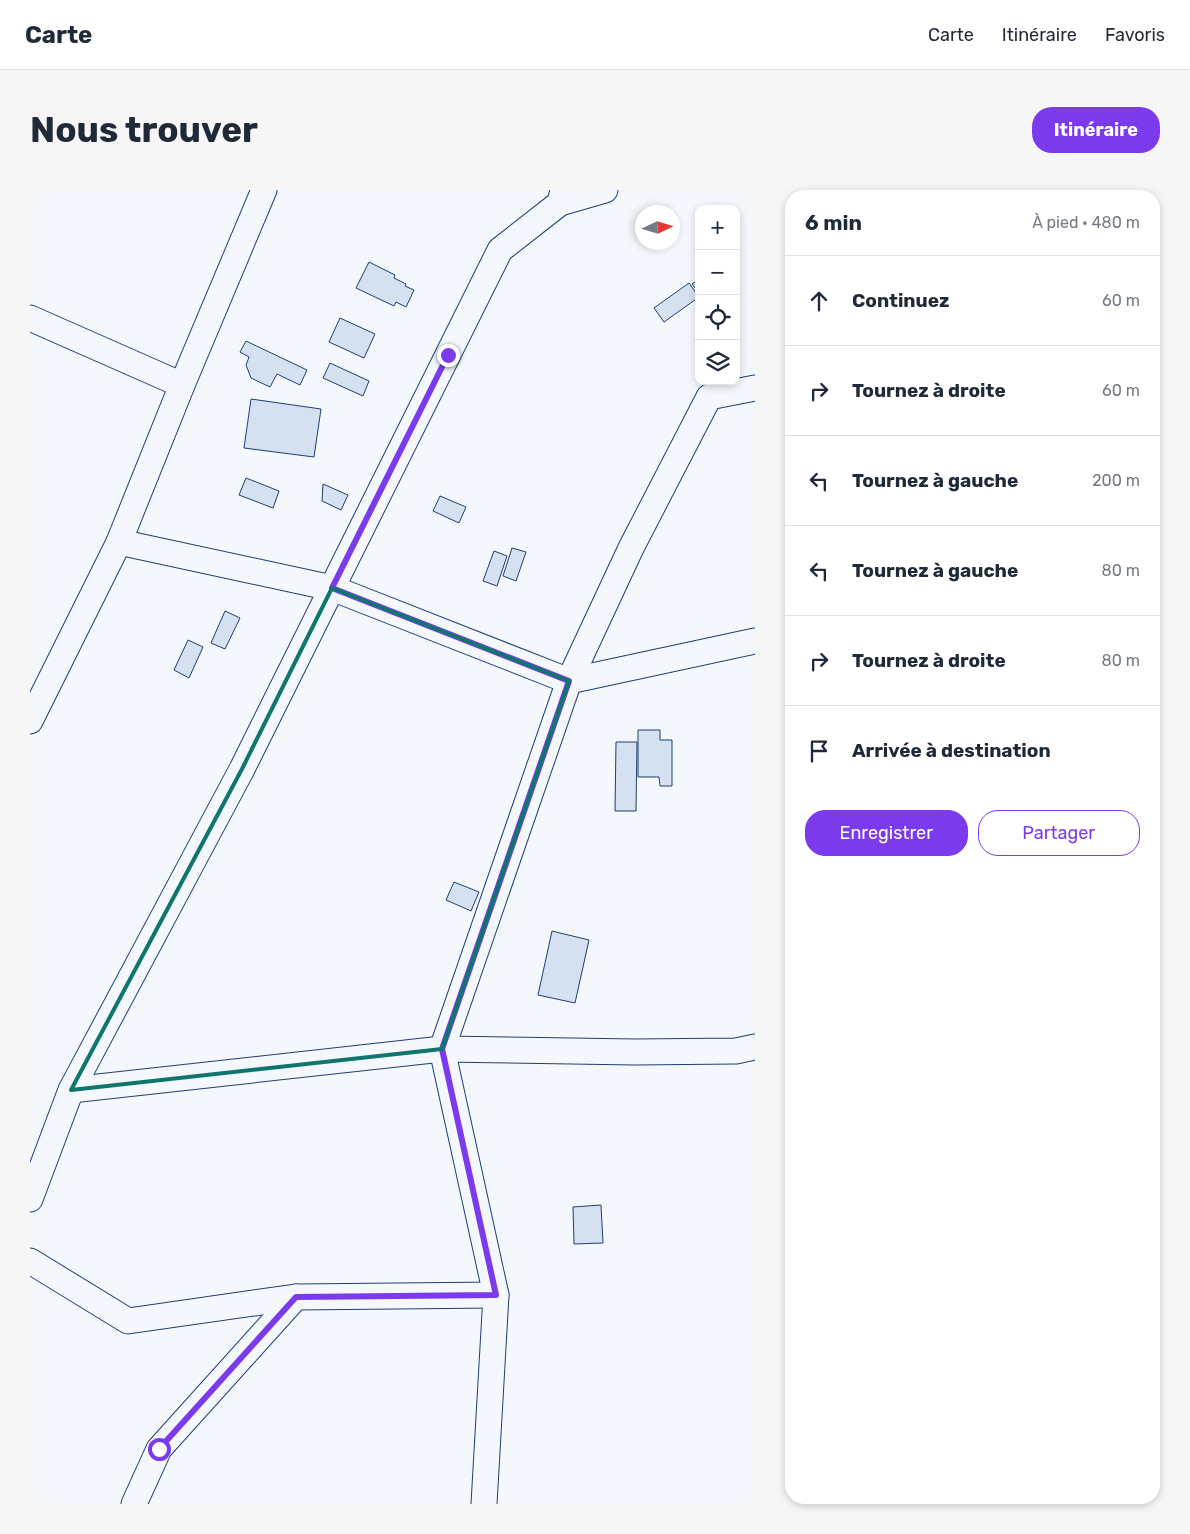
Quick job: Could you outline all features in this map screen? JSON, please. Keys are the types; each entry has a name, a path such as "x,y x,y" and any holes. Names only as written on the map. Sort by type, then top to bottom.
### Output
{"street":[{"path":"30,721 119,542 182,385 264,190"},
{"path":"30,1199 71,1090 242,769 500,250 561,196 605,190"},
{"path":"30,318 182,385"},
{"path":"484,1504 496,1295 442,1049 569,681 631,548 709,397 755,388"},
{"path":"119,542 332,588 569,681 755,641"},
{"path":"71,1090 442,1049 635,1052 736,1051 755,1047"},
{"path":"30,1261 128,1321 296,1297 496,1295"},
{"path":"134,1504 159,1449 296,1297"}],"highlighted area":[{"path":"332,588 569,681 442,1049 71,1090 242,769"}],"building":[{"path":"369,262 395,275 394,278 414,290 406,307 396,302 394,306 356,288"},
{"path":"689,283 695,291 695,300 664,322 654,308"},
{"path":"340,318 375,334 364,358 329,342"},
{"path":"246,341 307,370 300,385 277,374 270,387 251,378 246,365 249,357 240,352"},
{"path":"330,363 369,381 363,396 323,378"},
{"path":"251,399 321,409 314,457 244,448"},
{"path":"246,478 279,491 273,508 239,495"},
{"path":"323,484 348,495 341,510 322,501"},
{"path":"440,496 466,507 459,523 433,511"},
{"path":"512,548 526,552 516,581 503,576"},
{"path":"494,551 507,556 497,586 483,581"},
{"path":"225,611 240,618 225,649 211,643"},
{"path":"188,640 203,647 189,678 174,670"},
{"path":"638,730 660,730 660,740 672,740 672,786 660,786 659,777 638,777"},
{"path":"616,742 637,742 636,811 615,811"},
{"path":"454,882 479,892 471,911 446,900"},
{"path":"552,931 589,940 575,1003 538,995"},
{"path":"601,1205 603,1243 574,1244 573,1207"}],"route":[{"path":"159,1449 296,1297 496,1295 442,1049 569,681 332,588 448,355"}]}
